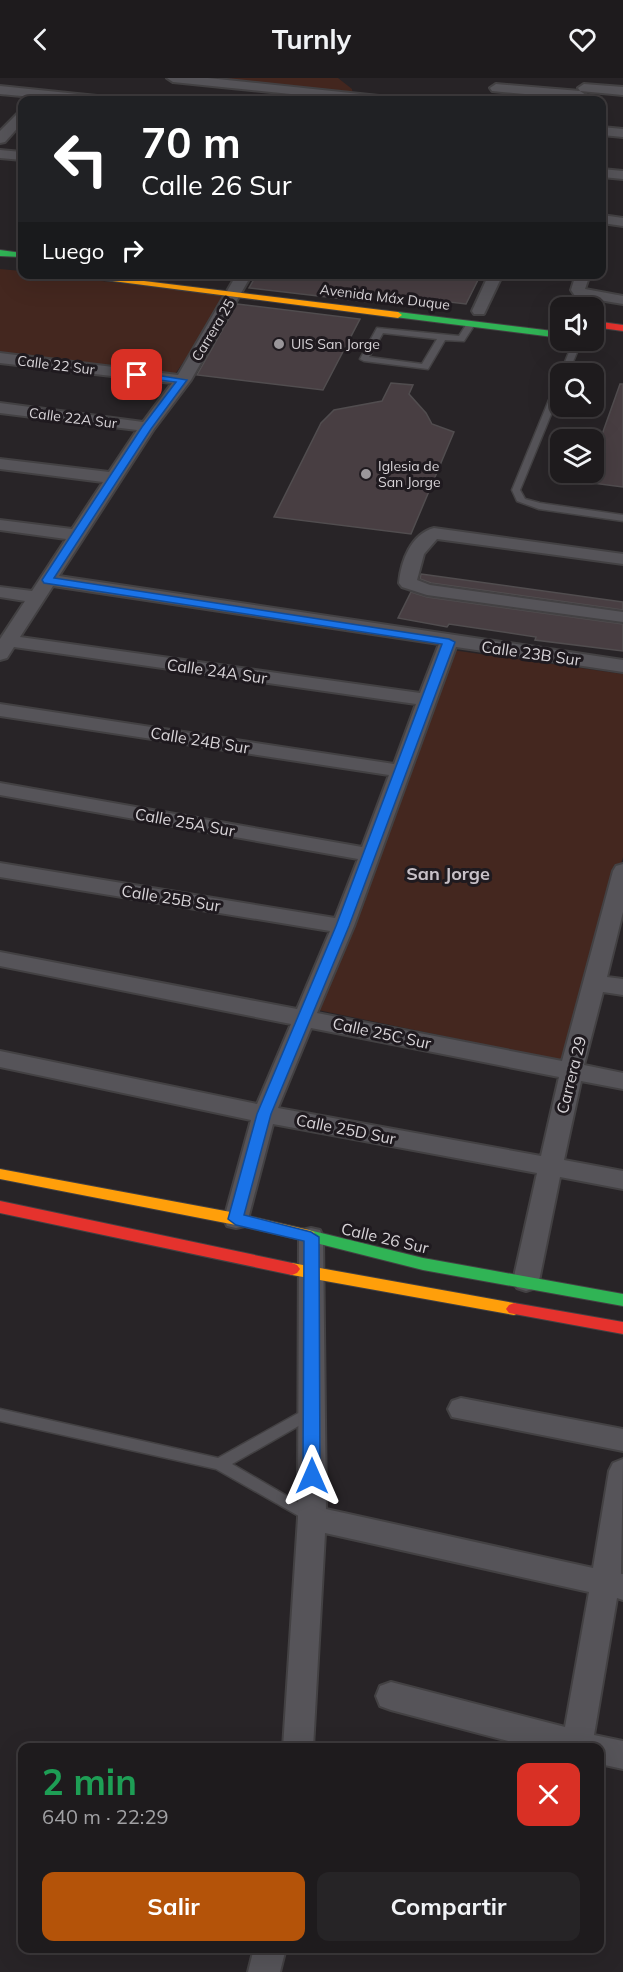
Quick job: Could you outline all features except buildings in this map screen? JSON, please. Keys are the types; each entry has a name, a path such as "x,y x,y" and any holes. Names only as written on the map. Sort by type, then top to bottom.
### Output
{"main road":[{"path":"0,253 18,255"},
{"name":"Avenida Máx Duque","path":"161,279 241,283 471,324 550,333"},
{"name":"Avenida Máx Duque","path":"336,293 526,316"},
{"path":"604,325 623,327"},
{"path":"604,339 623,341"},
{"name":"Calle 26 Sur","path":"0,1174 236,1219 423,1264 623,1299"},
{"path":"0,1207 312,1274 623,1328"}],"street":[{"path":"43,96 60,78"},
{"path":"173,78 205,86 321,96"},
{"path":"350,85 356,90 356,96"},
{"path":"496,88 623,91"},
{"path":"0,90 31,96"},
{"path":"0,119 18,120"},
{"path":"0,139 18,123"},
{"path":"606,131 623,133"},
{"path":"0,154 18,156"},
{"path":"606,173 623,175"},
{"path":"606,220 623,222"},
{"path":"479,311 494,279"},
{"path":"582,279 578,290 580,293 623,300"},
{"name":"Carrera 25","path":"4,648 147,427 183,380 241,283"},
{"name":"Calle 22 Sur","path":"0,358 183,380"},
{"name":"Calle 22A Sur","path":"0,408 147,427"},
{"path":"0,464 114,478"},
{"path":"0,525 77,535"},
{"path":"623,559 434,533 426,536 421,543 408,575 408,583 427,590 623,618"},
{"name":"Calle 23B Sur","path":"48,580 449,642 623,666"},
{"path":"0,592 37,597"},
{"path":"236,1219 264,1114 343,926 449,642"},
{"name":"Calle 24A Sur","path":"4,648 426,700"},
{"name":"Calle 24B Sur","path":"0,710 401,771"},
{"name":"Calle 25A Sur","path":"0,789 370,855"},
{"name":"Calle 25B Sur","path":"0,870 343,926"},
{"name":"Carrera 29","path":"526,1281 571,1072 619,900 623,871"},
{"name":"Calle 25C Sur","path":"0,959 623,1081"},
{"path":"596,983 623,987"},
{"name":"Calle 25D Sur","path":"0,1059 264,1114 623,1180"},
{"path":"298,1743 312,1518 311,1237"},
{"path":"462,1409 623,1440"},
{"path":"590,1743 614,1585 623,1471"},
{"path":"312,1518 614,1585"},
{"path":"391,1696 573,1743"},
{"path":"604,1751 623,1755"},
{"path":"264,1972 269,1953"}],"lane":[{"path":"442,337 425,367 364,359 380,330 461,339 471,324"},
{"path":"550,407 516,490 521,501 539,506 623,518"},
{"path":"219,1464 311,1412"},
{"path":"0,1415 219,1464 312,1518"}],"shaded area":[{"path":"183,78 338,78 352,89 353,96"},
{"path":"0,269 18,271 18,279 84,279 229,296 173,377 0,356"},
{"path":"452,650 623,674 623,857 569,1062 313,1009"}],"traffic: fast":[{"path":"0,253 18,255"},
{"path":"398,315 550,334"},
{"path":"309,1236 423,1264 623,1300"}],"traffic: slow":[{"path":"103,279 398,315"},
{"path":"0,1174 236,1219 309,1236"},
{"path":"292,1269 514,1309"}],"traffic: jam":[{"path":"604,325 623,328"},
{"path":"0,1207 292,1269"},
{"path":"514,1309 623,1328"}],"place":[{"name":"UIS San Jorge","path":"279,344"},
{"name":"Iglesia de San Jorge","path":"366,474"}],"district":[{"name":"San Jorge","path":"448,873"}],"route":[{"path":"137,375 183,380 147,427 48,580 449,642 343,926 264,1114 236,1219 311,1237 312,1476"}]}
